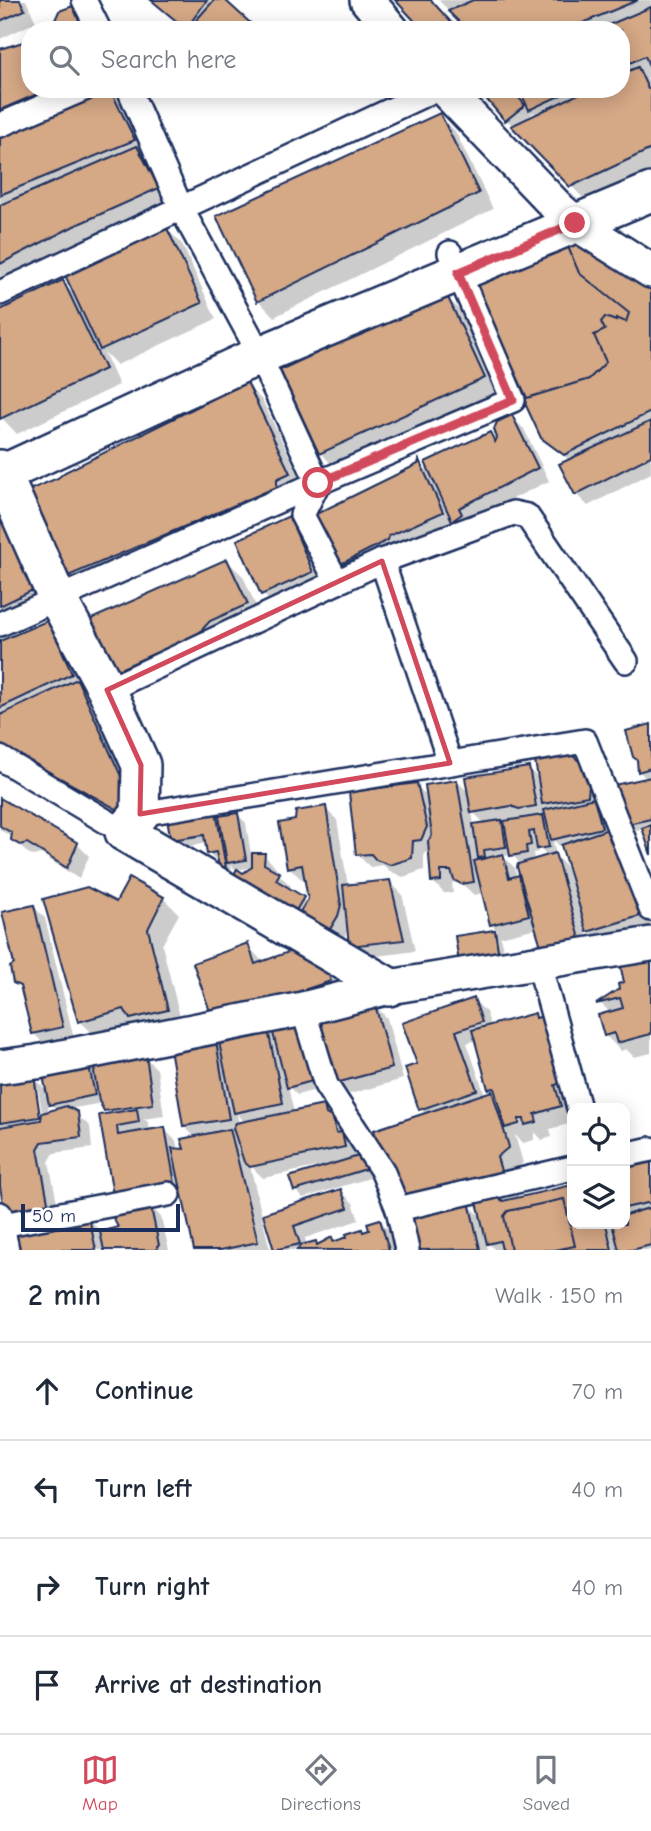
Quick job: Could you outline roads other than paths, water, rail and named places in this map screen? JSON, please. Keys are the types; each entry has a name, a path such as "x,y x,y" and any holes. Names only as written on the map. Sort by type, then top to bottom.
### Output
{"main road":[{"path":"389,987 132,823 141,765 107,690 57,598 1,467 255,347 567,216 651,174"},
{"path":"567,216 651,192"}],"street":[{"path":"84,0 94,21"},
{"path":"367,0 384,21"},
{"path":"0,125 63,98"},
{"path":"132,98 181,208 255,347 318,483"},
{"path":"0,293 417,98"},
{"path":"452,98 567,216 651,271"},
{"path":"0,624 513,400 454,263"},
{"path":"318,483 302,515 337,582"},
{"path":"107,690 382,561 513,513 527,516 626,662"},
{"path":"382,561 450,763"},
{"path":"0,758 132,823 450,763 584,741 651,909"},
{"path":"0,1067 303,1009 389,987 651,944"},
{"path":"539,964 578,1103"},
{"path":"303,1009 326,1085 382,1171 398,1209 407,1250"},
{"path":"630,1154 651,1149"},
{"path":"398,1209 567,1169"},
{"path":"7,1250 1,1220 168,1194"}]}
